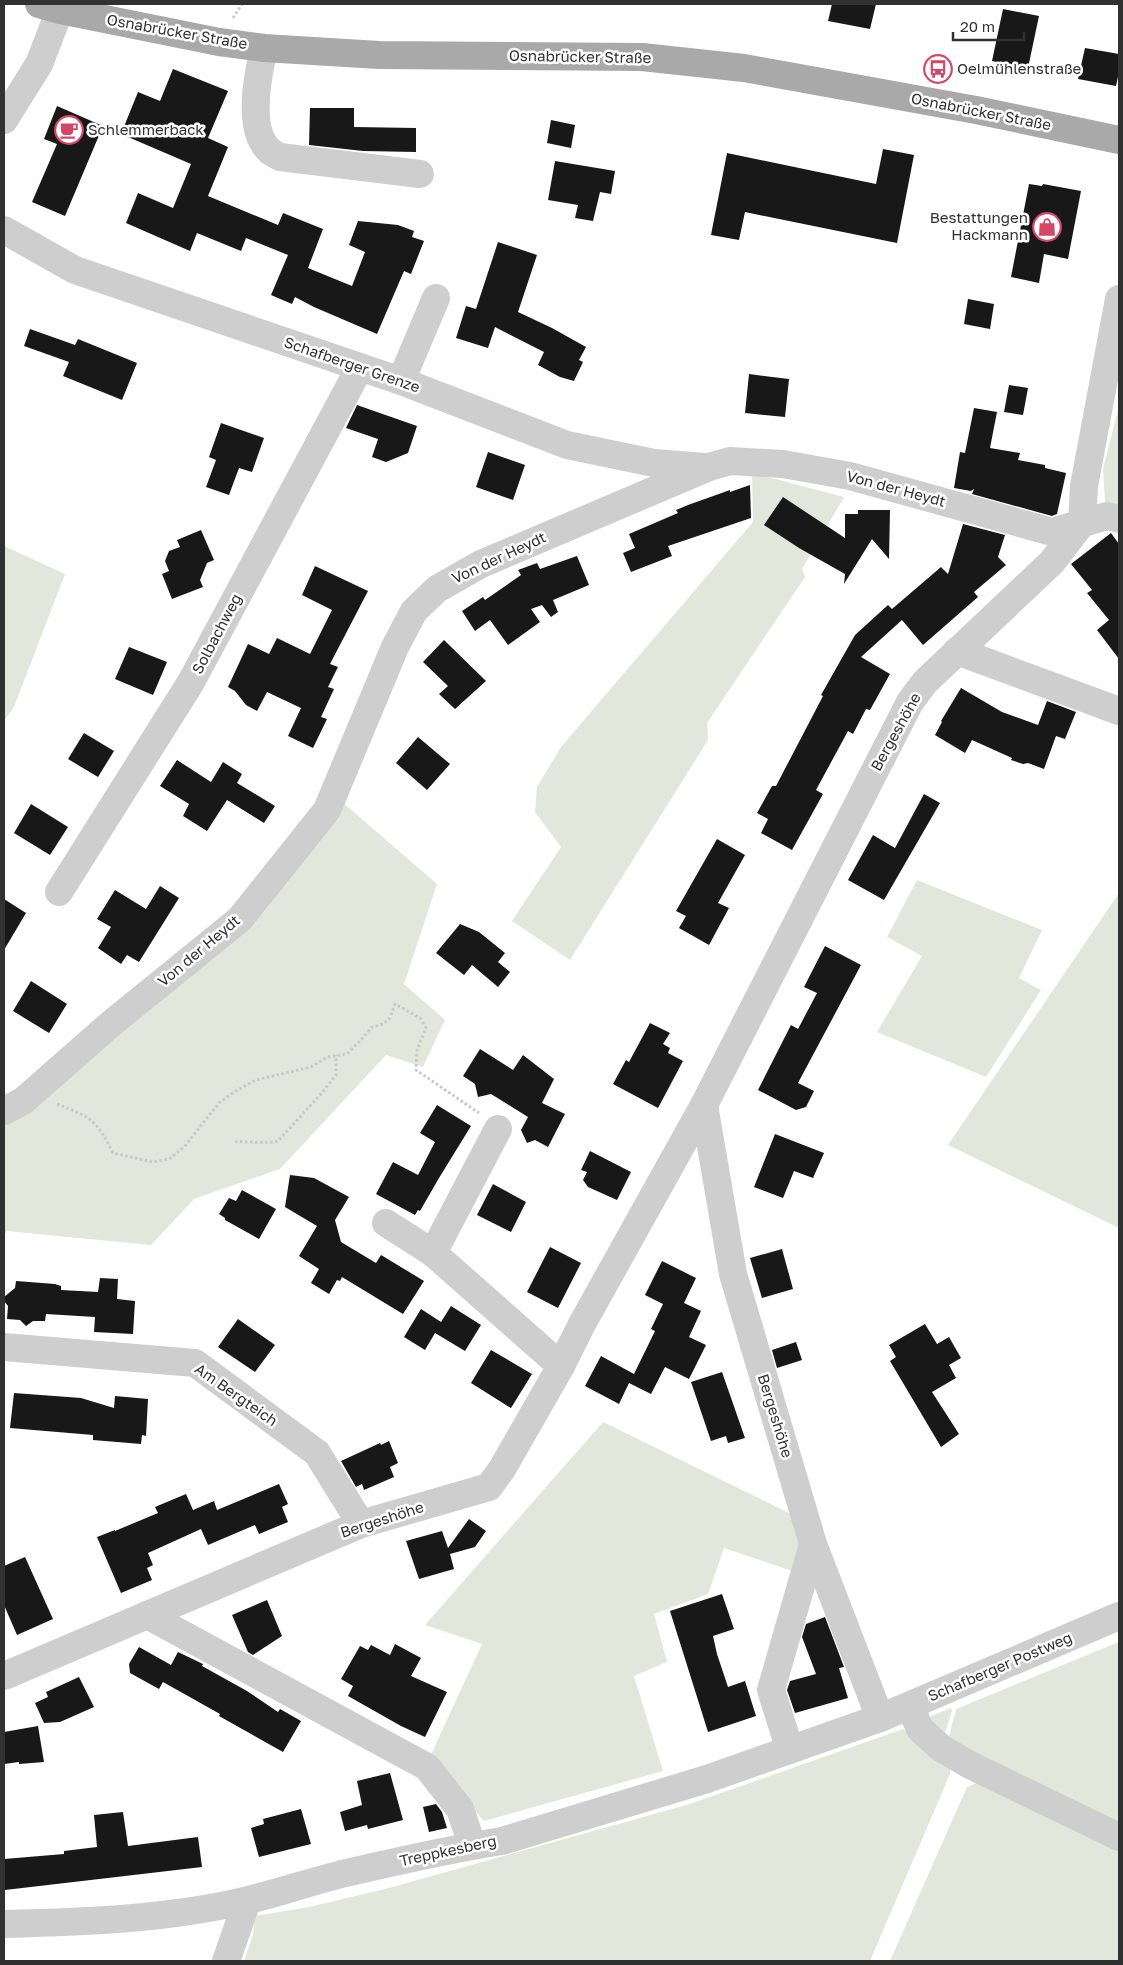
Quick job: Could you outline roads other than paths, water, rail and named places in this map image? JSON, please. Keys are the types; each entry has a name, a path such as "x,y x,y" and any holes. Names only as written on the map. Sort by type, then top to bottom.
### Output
{"main road":[{"name":"Osnabrücker Straße","path":"49,7 219,42 264,48 379,55 642,57 744,68 941,104 1119,140"}],"street":[{"path":"4,120 39,64 49,7"},
{"path":"264,48 257,80 255,105 258,130 268,150 280,157 420,174"},
{"name":"Schafberger Grenze","path":"4,230 75,270 401,381 567,445 654,463 709,467"},
{"path":"401,381 436,298"},
{"path":"1082,523 1084,486 1119,299"},
{"name":"Solbachweg","path":"59,892 191,682 360,367"},
{"name":"Von der Heydt","path":"4,1111 23,1101 113,1022 240,919 327,810 404,628 414,611 428,596 449,581 480,564 709,467 730,461 783,464 850,476 1052,532 1108,516 1119,519"},
{"name":"Bergeshöhe","path":"4,1676 361,1524 489,1487 502,1469 561,1366 582,1324 704,1106 910,702 925,682 1052,562 1082,523"},
{"path":"957,651 1119,711"},
{"name":"Bergeshöhe","path":"704,1106 733,1274 814,1544 880,1718"},
{"path":"433,1253 498,1129"},
{"path":"386,1223 433,1253 561,1366"},
{"name":"Am Bergteich","path":"4,1348 194,1362 317,1453 361,1524"},
{"path":"790,1750 771,1690 814,1544"},
{"path":"147,1614 427,1767 460,1809 472,1845"},
{"name":"Schafberger Postweg","path":"880,1718 1119,1616"},
{"path":"910,1706 920,1729 941,1748 968,1764 1119,1837"},
{"name":"Treppkesberg","path":"4,1924 65,1922 166,1914 247,1901 346,1874 472,1845 502,1841 671,1790 880,1718"},
{"path":"226,1961 247,1901"}],"place":[{"name":"Oelmühlenstraße","path":"938,69"},
{"name":"Schlemmerback","path":"69,130"},
{"name":"Bestattungen Hackmann","path":"1047,227"}]}
